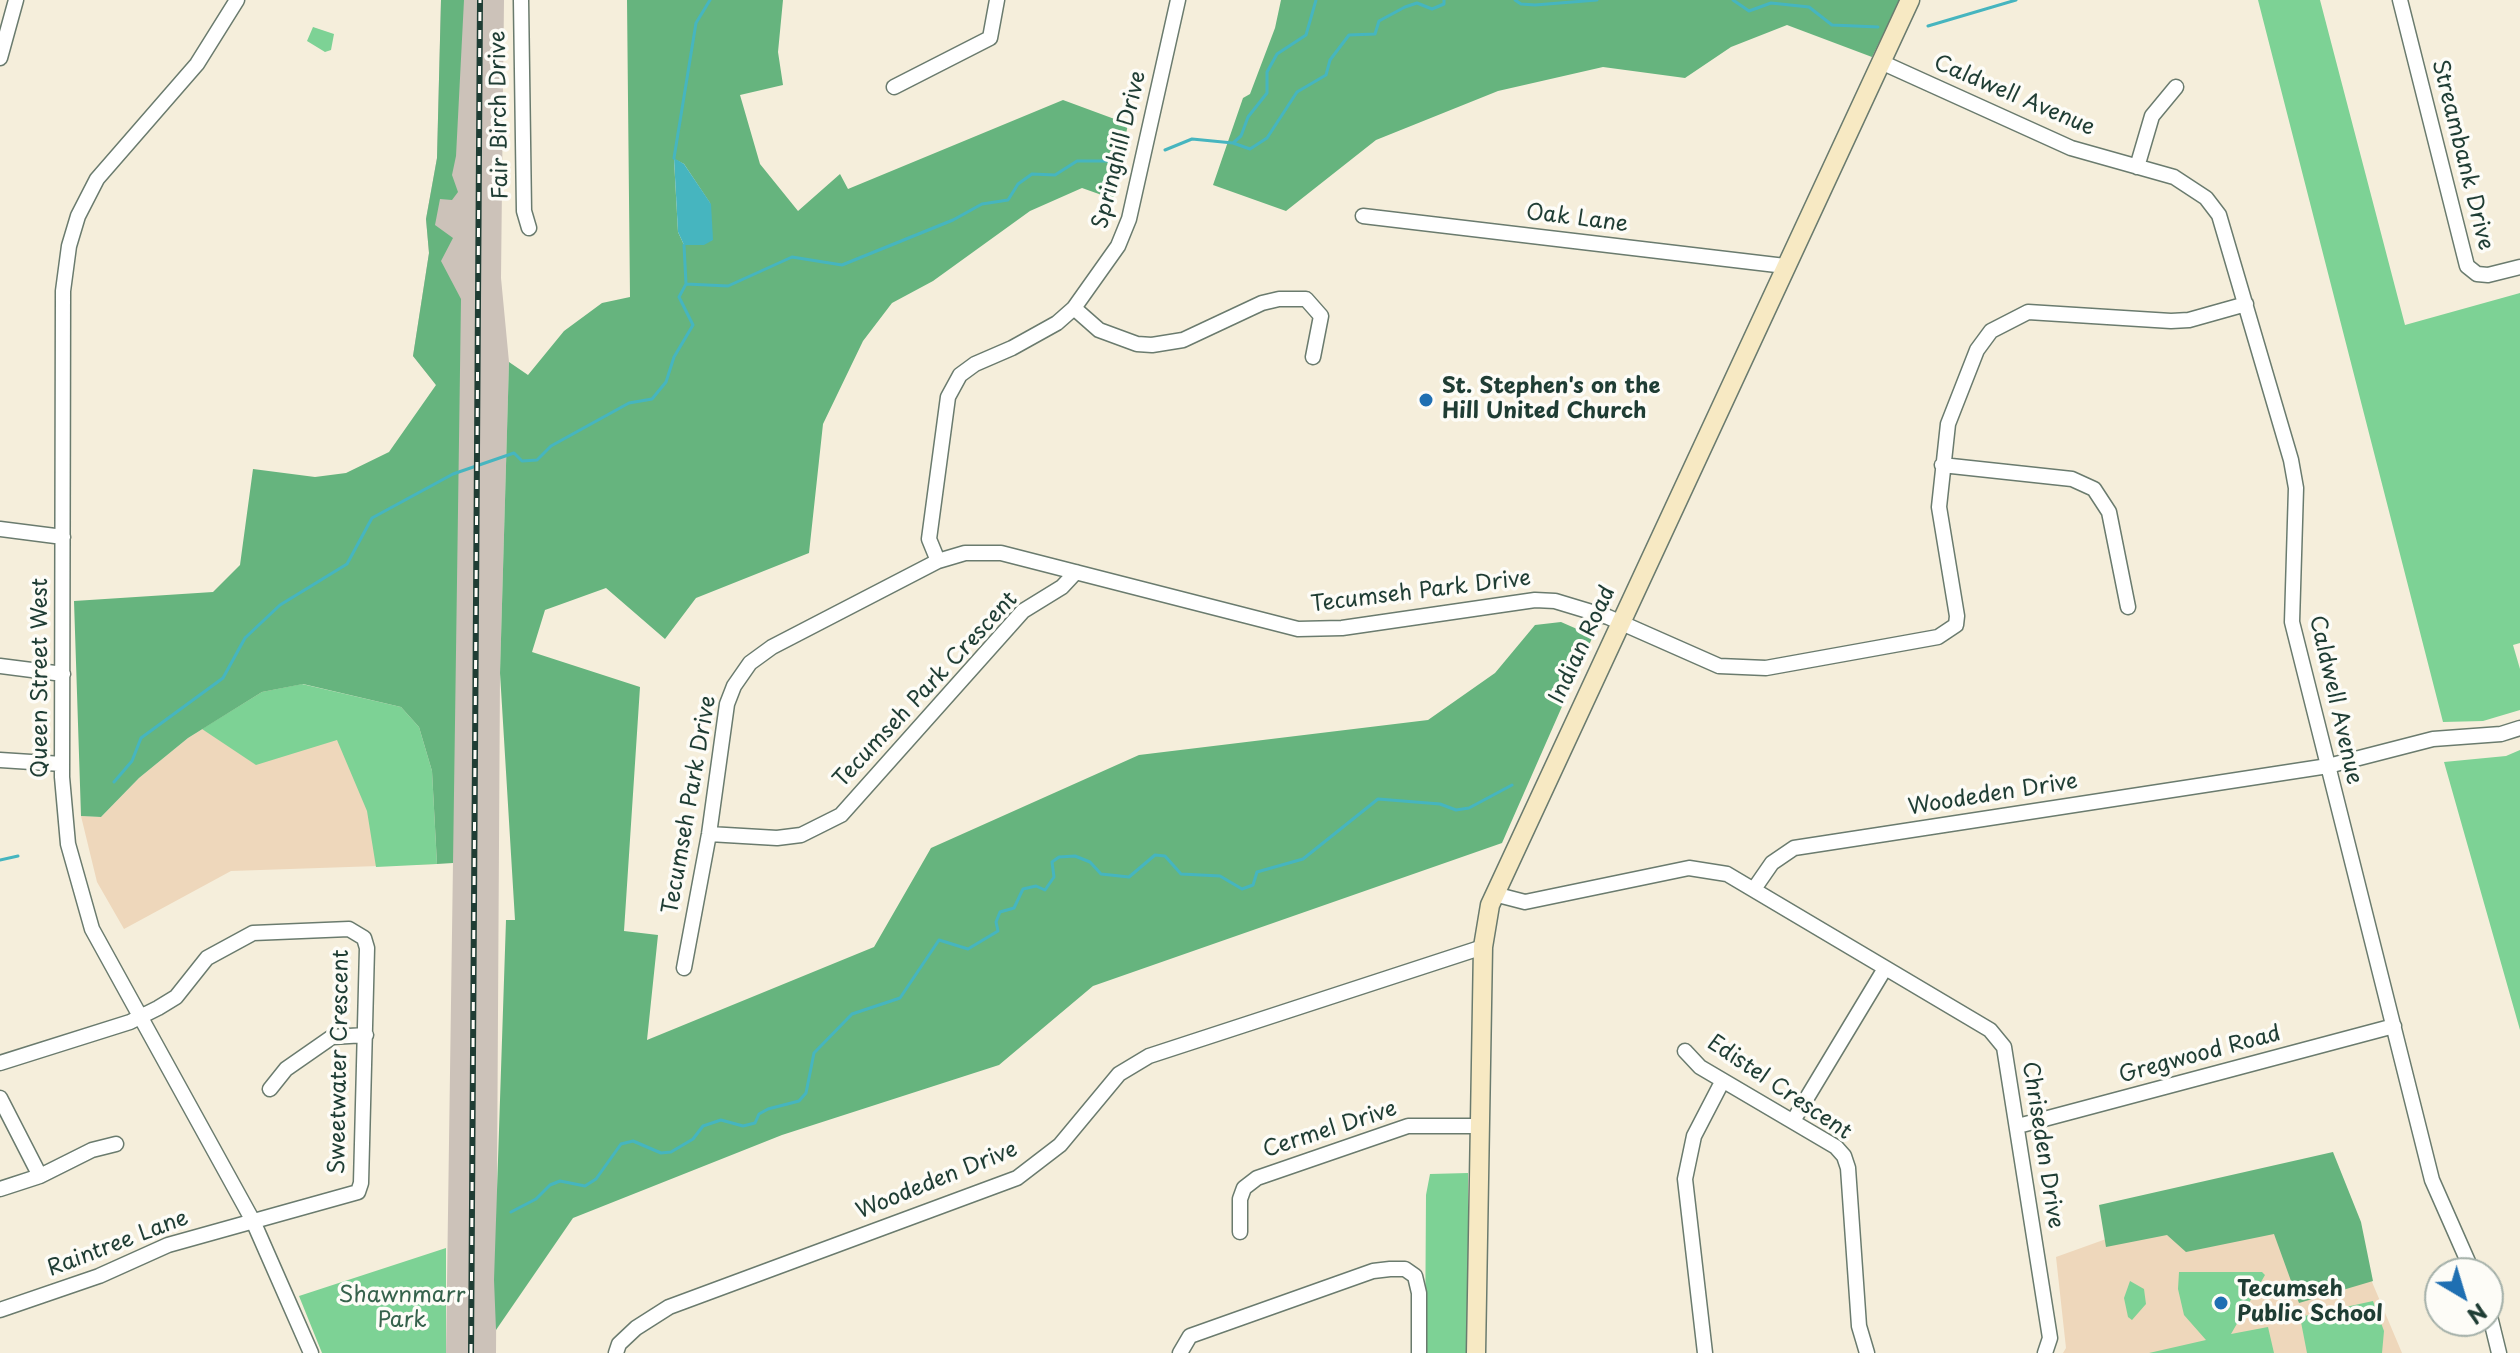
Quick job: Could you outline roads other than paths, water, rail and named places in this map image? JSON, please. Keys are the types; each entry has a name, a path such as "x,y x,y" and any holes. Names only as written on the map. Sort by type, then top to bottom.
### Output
{"street":[{"path":"0,58 16,0"},
{"name":"Queen Street West","path":"237,0 192,71 97,179 74,230 63,291 62,764 68,844 81,896 101,948 253,1221 311,1353"},
{"name":"Fair Birch Drive","path":"521,0 524,211 529,228"},
{"path":"894,87 990,38 997,0"},
{"name":"Springhill Drive","path":"938,561 929,539 948,397 954,383 975,364 1057,323 1074,308 1102,272 1129,219 1178,0"},
{"name":"Indian Road","path":"1476,1353 1483,947 1494,894 1910,0"},
{"name":"Streambank Drive","path":"2400,0 2467,266 2477,274 2488,275 2520,267"},
{"name":"Caldwell Avenue","path":"1881,62 2071,148 2174,177 2206,198 2226,230 2293,474 2292,622 2432,1180 2466,1257"},
{"path":"2137,167 2152,116 2176,87"},
{"name":"Oak Lane","path":"1363,216 1785,266"},
{"path":"1074,308 1099,330 1137,344 1152,345 1183,340 1262,303 1279,299 1306,299 1321,316 1313,357"},
{"name":"Tecumseh Park Drive","path":"684,968 709,834 727,704 734,686 750,663 772,647 938,561 965,553 1001,553 1298,629 1342,628 1535,600 1577,605 1719,666 1766,668 1938,637 1956,625 1957,616 1939,507 1948,424 1977,350 1991,331 2028,312 2046,311 2136,321 2189,320 2246,304"},
{"path":"1942,465 2072,479 2094,489 2109,512 2128,607"},
{"path":"0,529 63,537"},
{"name":"Tecumseh Park Crescent","path":"709,834 777,838 801,835 841,815 1023,611 1062,587 1076,572"},
{"path":"0,666 63,674"},
{"name":"Woodeden Drive","path":"1754,889 1772,863 1794,848 2328,766 2433,739 2501,734 2520,728"},
{"path":"0,760 62,764"},
{"path":"1494,894 1525,902 1689,868 1727,874 1754,889"},
{"name":"Chriseden Drive","path":"1754,889 1998,1038 2004,1047 2050,1338 2045,1353"},
{"name":"Sweetwater Crescent","path":"0,1063 139,1018 176,997 207,958 253,933 356,930 364,938 367,948 361,1183 358,1192 253,1221"},
{"name":"Woodeden Drive","path":"616,1353 619,1344 636,1328 669,1307 1017,1178 1060,1145 1119,1074 1149,1056 1483,947"},
{"path":"1793,1121 1884,970"},
{"name":"Gregwood Road","path":"2018,1126 2394,1026"},
{"path":"270,1089 286,1069 332,1037 366,1035"},
{"name":"Edistel Crescent","path":"1685,1051 1700,1067 1722,1082 1836,1147 1848,1168 1859,1326 1867,1353"},
{"path":"1705,1353 1685,1179 1694,1136 1722,1082"},
{"path":"0,1098 40,1176"},
{"name":"Cermel Drive","path":"1240,1232 1240,1199 1244,1188 1257,1178 1408,1126 1478,1126"},
{"path":"0,1189 40,1176 92,1150 116,1144"},
{"name":"Raintree Lane","path":"0,1310 99,1276 168,1245 253,1221"},
{"path":"1180,1353 1190,1336 1373,1271 1405,1269 1415,1276 1419,1293 1419,1353"}],"water":[{"path":"674,158 684,164 711,204 713,240 704,245 684,245 678,232"}],"waterway":[{"path":"674,158 696,23 710,0"},
{"path":"1165,150 1192,139 1233,143 1241,136 1248,117 1267,93 1267,72 1277,54 1306,35 1316,0"},
{"path":"1233,143 1250,149 1267,138 1297,92 1326,75 1330,60 1349,35 1375,34 1379,21 1405,7 1417,3 1432,9 1444,4 1444,0"},
{"path":"1515,0 1521,4 1535,5 1597,0"},
{"path":"1733,0 1749,11 1771,3 1809,7 1832,25 1878,27"},
{"path":"1928,26 2016,0"},
{"path":"114,782 132,761 141,738 223,678 245,638 280,605 347,564 372,518 453,474 514,453 522,461 537,460 551,446 629,403 652,399 666,382 674,357 693,325 679,297 686,284 728,286 792,257 842,265 953,220 982,204 1008,200 1018,184 1032,174 1055,175 1077,161 1109,161"},
{"path":"684,245 686,284"},
{"path":"511,1212 560,1181 585,1186 596,1179 621,1144 633,1141 661,1153 671,1152 693,1139 703,1126 721,1120 743,1126 755,1123 759,1114 768,1109 799,1101 806,1093 814,1053 852,1014 900,998 939,940 968,949 998,931 996,922 1000,912 1014,908 1023,889 1036,886 1045,890 1054,877 1052,862 1059,857 1075,856 1090,862 1101,874 1129,877 1155,855 1165,856 1181,874 1220,876 1242,889 1253,885 1257,872 1303,859 1378,799 1440,804 1456,810 1469,808 1512,785"},
{"path":"0,860 18,856"}],"railway":[{"path":"471,1353 480,0"}],"place":[{"name":"St. Stephen's on the Hill United Church","path":"1426,400"},
{"name":"Tecumseh Public School","path":"2221,1303"}],"park label":[{"name":"Shawnmarr Park","path":"402,1308"}]}
